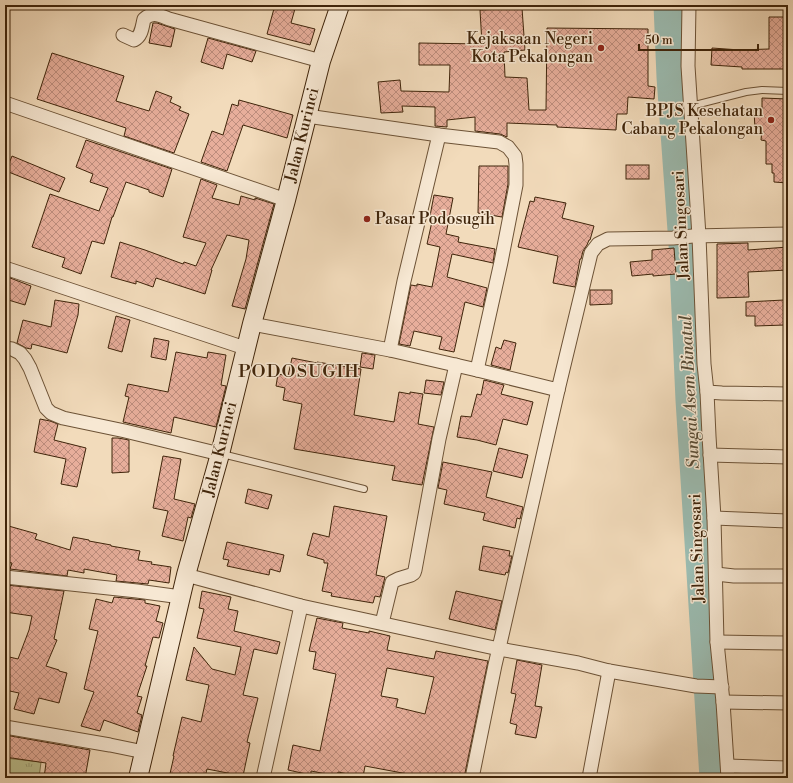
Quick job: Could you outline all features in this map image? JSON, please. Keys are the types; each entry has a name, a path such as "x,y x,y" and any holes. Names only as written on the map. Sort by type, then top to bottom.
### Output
{"street":[{"name":"Jalan Kurinci","path":"138,778 186,575 220,454 252,324 286,200 321,61 340,5"},
{"name":"Jalan Singosari","path":"689,5 688,66 696,236 714,518 718,642 717,687 723,702 728,772"},
{"path":"123,35 134,40 138,38 141,33 144,18 149,15 156,14 169,19 321,61"},
{"path":"5,103 286,200"},
{"path":"308,116 499,142 508,147 515,156 516,185 501,262 477,370"},
{"path":"390,350 404,281 439,135"},
{"path":"472,778 494,665 499,649 591,253 598,244 608,239 788,234"},
{"path":"5,268 246,348"},
{"path":"252,324 390,350 558,390"},
{"path":"5,348 12,349 20,353 25,359 46,408 52,413 63,418 220,454"},
{"path":"382,624 392,582 411,575 415,570 439,439 456,365"},
{"path":"707,392 788,394"},
{"path":"710,455 788,456"},
{"path":"714,518 788,521"},
{"path":"716,574 734,576 788,576"},
{"path":"186,575 301,606 499,649 696,686 717,687"},
{"path":"5,577 181,597"},
{"path":"263,778 301,606"},
{"path":"718,642 788,643"},
{"path":"589,778 610,670"},
{"path":"723,702 788,703"},
{"path":"5,727 144,752"},
{"path":"728,772 788,768"}],"lane":[{"path":"691,106 746,92 762,90 788,91"},
{"path":"220,454 364,489"}],"green space":[{"path":"5,758 41,762 39,778 5,778"}],"building":[{"path":"275,5 296,5 291,23 315,29 310,45 267,34"},
{"path":"522,8 525,50 504,52 505,77 527,78 529,110 546,110 547,28 648,29 648,86 655,87 654,99 628,97 627,114 617,114 616,130 557,127 557,125 507,123 507,137 500,134 475,131 475,117 447,120 447,127 435,126 435,107 402,106 403,112 381,113 378,82 400,80 401,91 449,92 450,65 419,65 419,43 482,44 480,10"},
{"path":"769,17 788,17 788,69 742,69 742,67 711,65 712,48 740,50 769,49"},
{"path":"153,23 175,29 171,47 149,43"},
{"path":"208,38 256,51 252,62 227,54 223,69 201,62"},
{"path":"52,53 124,76 116,101 149,111 156,91 172,97 170,102 181,107 179,110 189,114 174,153 124,136 126,128 37,99"},
{"name":"BPJS Kesehatan Cabang Pekalongan","path":"762,98 788,99 788,183 774,182 772,164 766,164 766,141 761,140 762,129 755,129 754,110 762,110"},
{"path":"239,100 293,115 287,138 243,125 227,171 201,162 212,131 223,135 232,104 238,106"},
{"path":"86,140 172,169 163,197 149,192 149,190 126,182 112,217 104,244 92,241 81,274 62,267 65,258 32,247 50,194 99,211 108,188 90,182 93,174 76,167"},
{"path":"12,156 65,178 59,192 6,171"},
{"path":"626,165 649,165 649,179 626,179"},
{"path":"479,166 508,166 508,184 502,217 478,213"},
{"path":"201,179 217,185 212,198 239,205 241,196 255,200 255,198 274,204 245,309 232,306 246,259 249,240 227,235 211,270 205,294 156,278 153,287 136,281 136,284 111,277 120,242 183,264 184,262 196,266 206,243 183,237"},
{"path":"434,195 453,198 446,234 459,237 458,242 495,249 493,263 452,254 447,277 487,288 483,307 465,302 454,352 439,349 442,337 414,331 410,346 399,344 411,285 417,286 417,284 432,287 440,247 427,244 433,217 430,216"},
{"path":"535,197 566,203 562,218 594,226 590,240 580,259 575,287 553,283 558,256 518,247 530,201 534,202"},
{"path":"748,243 748,250 788,247 788,270 748,272 749,297 717,298 717,244"},
{"path":"674,248 676,274 632,276 630,262 652,260 652,250"},
{"path":"5,276 31,286 25,305 5,299"},
{"path":"590,290 612,290 612,304 590,305"},
{"path":"55,300 79,304 78,315 67,353 32,344 31,349 26,348 17,343 23,320 51,327"},
{"path":"784,300 785,325 755,326 755,316 746,316 746,302"},
{"path":"116,316 130,320 122,352 108,348"},
{"path":"154,338 169,341 166,360 151,357"},
{"path":"504,340 516,343 510,370 491,365 496,347 501,349"},
{"path":"176,352 207,358 208,352 226,355 221,385 226,386 216,427 174,417 171,433 123,422 129,397 125,396 128,384 168,392"},
{"path":"362,353 375,355 373,369 360,367"},
{"path":"292,358 361,369 354,415 394,422 399,392 423,394 418,424 434,427 422,485 392,480 395,466 294,449 302,404 283,400 285,388 276,386 278,374 288,376"},
{"path":"426,380 444,382 441,395 424,393"},
{"path":"484,380 504,385 501,394 533,402 527,425 503,419 496,445 457,437 461,416 471,417 477,394 481,395"},
{"path":"40,419 58,424 54,440 86,448 77,487 61,484 66,459 34,452"},
{"path":"112,438 129,440 129,472 112,473"},
{"path":"499,448 528,455 522,478 493,471"},
{"path":"163,456 181,459 174,499 195,504 191,518 188,517 183,541 162,536 168,511 153,508"},
{"path":"443,462 492,472 486,497 523,507 520,519 517,518 515,528 483,520 485,513 444,504 447,490 438,488"},
{"path":"248,489 272,495 268,509 245,503"},
{"path":"334,506 387,516 376,575 385,577 380,597 375,596 373,603 331,596 332,593 322,591 328,563 324,563 324,560 307,555 313,533 329,537"},
{"path":"5,525 37,534 35,539 70,550 73,537 140,551 138,560 152,562 151,564 171,567 169,583 149,580 148,584 116,581 117,575 84,569 84,573 68,570 67,576 10,569 12,563 5,562"},
{"path":"227,542 284,555 280,572 270,569 269,575 227,566 229,560 223,559"},
{"path":"483,546 510,551 509,556 512,556 508,573 506,572 505,575 479,570"},
{"path":"6,585 64,591 54,639 57,640 46,666 67,673 59,703 39,698 34,714 14,709 19,693 5,690 5,656 18,659 29,630 32,616 5,612"},
{"path":"202,591 231,597 228,609 238,611 234,631 280,642 277,654 254,649 243,695 258,698 247,742 250,743 243,776 207,769 205,777 188,773 187,778 169,778 182,717 201,722 209,685 186,680 194,647 212,669 235,675 241,647 197,638 204,609 199,608"},
{"path":"456,591 502,601 495,630 449,619"},
{"path":"114,597 145,600 145,603 160,606 156,621 163,623 159,638 153,637 145,666 147,666 137,696 142,697 137,713 142,715 138,732 104,720 100,731 81,726 94,692 84,689 98,631 89,629 96,599 112,603"},
{"path":"317,618 343,623 342,628 369,633 369,631 390,636 387,650 434,659 436,651 488,661 464,778 429,778 365,766 363,777 338,772 337,776 311,771 311,775 288,770 293,745 320,751 336,674 313,669 316,652 309,651","holes":["387,668 434,677 425,714 396,707 398,699 381,696"]},
{"path":"517,660 542,665 535,706 542,707 536,738 515,734 517,725 510,723 516,694 511,693"},
{"path":"5,735 90,750 85,778 44,778 46,763 5,757"}],"waterway":[{"name":"Sungai Asem Binatul","path":"668,5 671,77 683,244 690,400 714,778"}],"place":[{"name":"Kejaksaan Negeri Kota Pekalongan","path":"601,48"},
{"name":"BPJS Kesehatan Cabang Pekalongan","path":"771,120"},
{"name":"Pasar Podosugih","path":"367,219"}],"district":[{"name":"PODOSUGIH","path":"299,371"}]}
